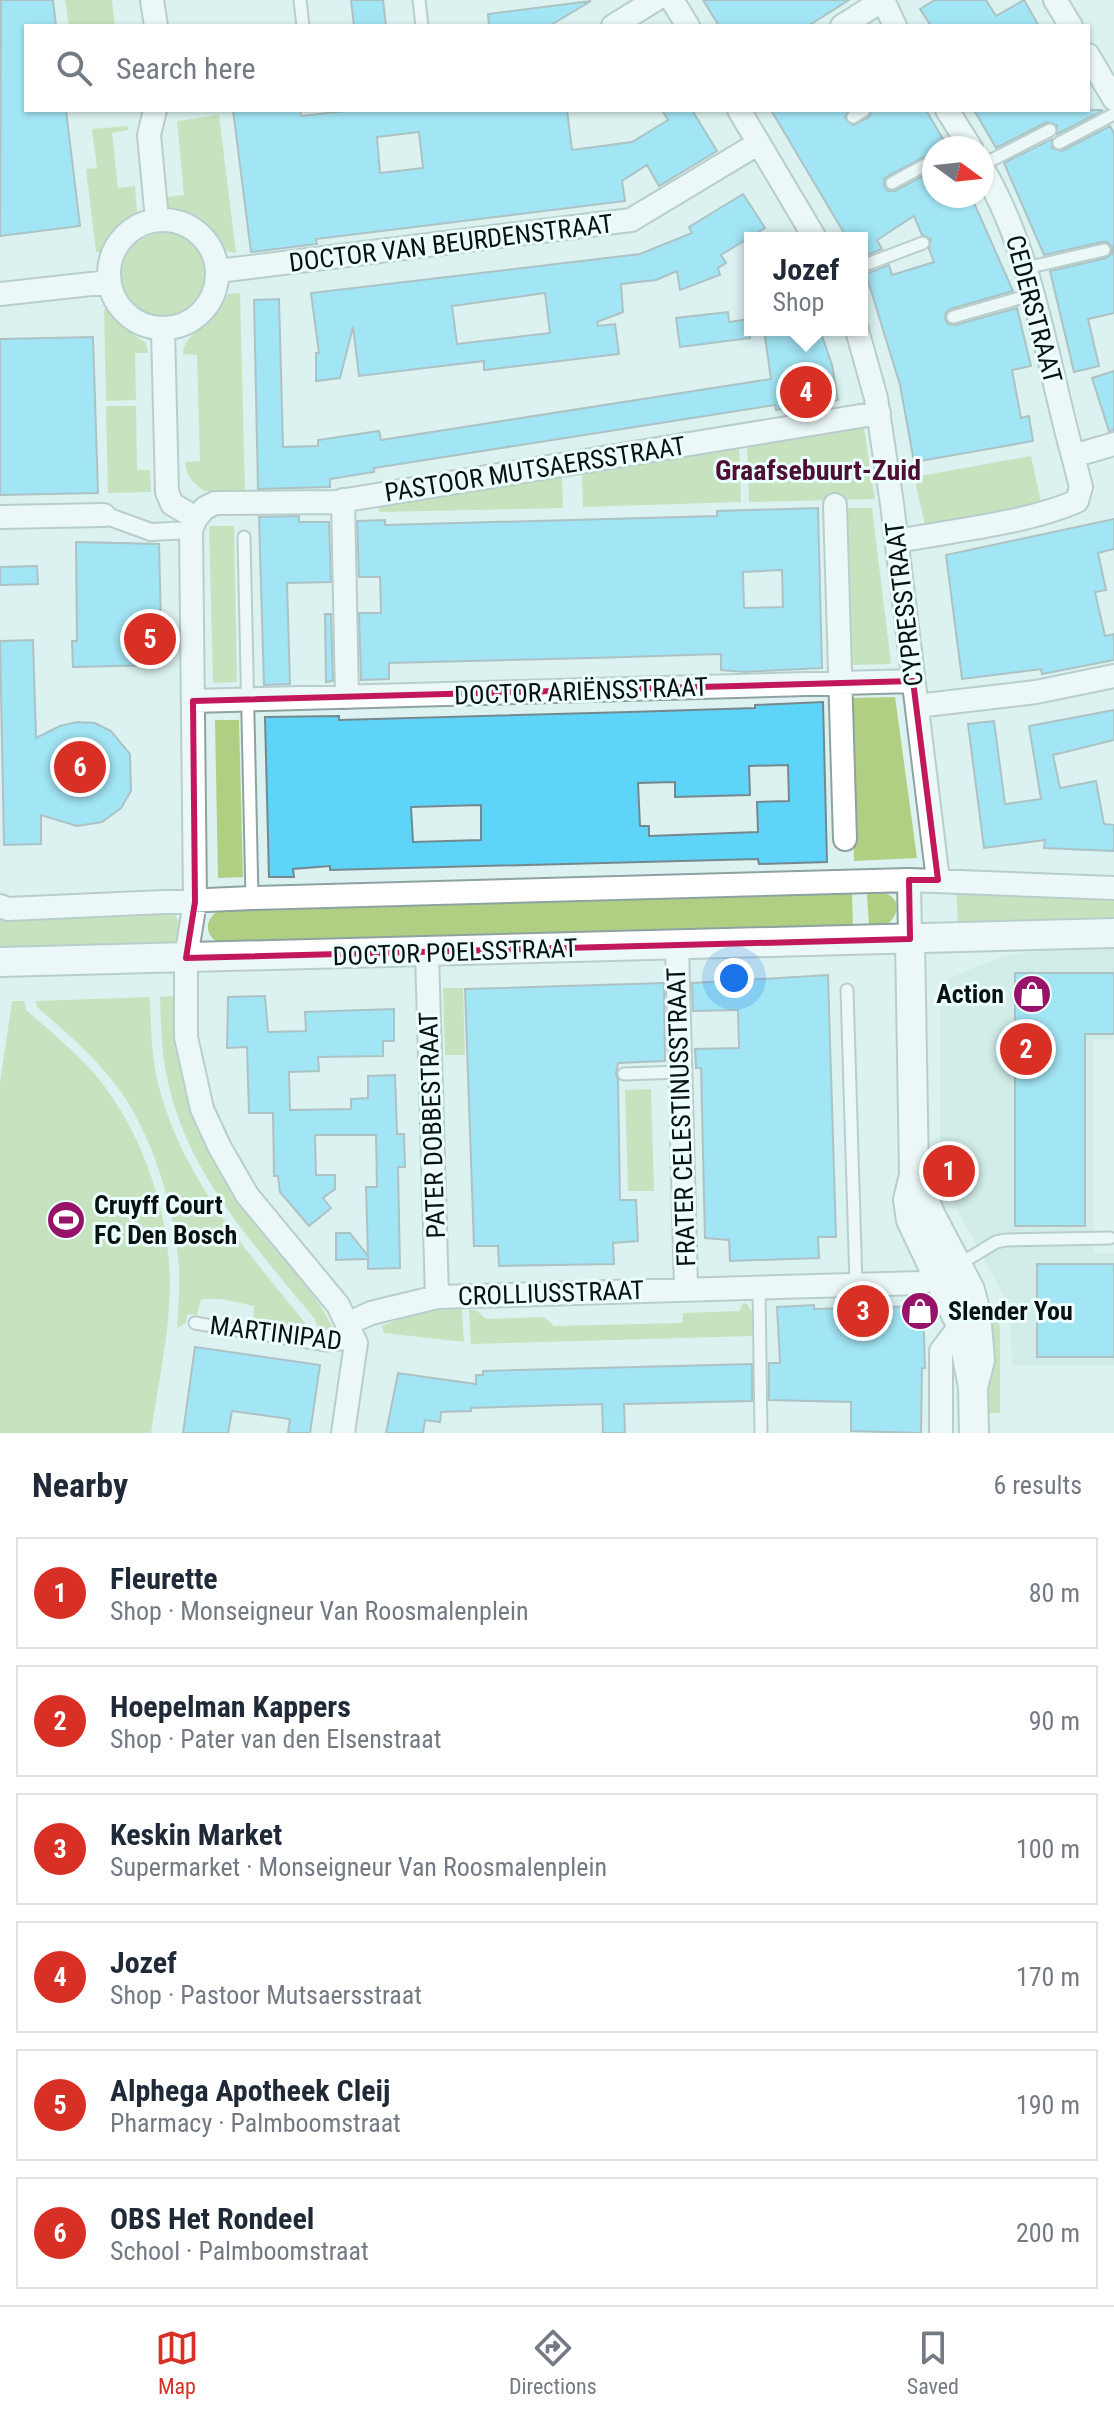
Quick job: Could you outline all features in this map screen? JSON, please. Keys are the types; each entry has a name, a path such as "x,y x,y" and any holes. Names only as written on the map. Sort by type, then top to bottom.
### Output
{"street":[{"path":"152,0 156,24"},
{"path":"616,24 655,0"},
{"path":"672,0 687,24"},
{"path":"845,24 883,0 894,24"},
{"path":"1055,0 1070,24"},
{"path":"1090,58 1114,99"},
{"path":"155,112 149,135 157,220"},
{"path":"740,112 811,232"},
{"path":"948,112 959,136"},
{"name":"DOCTOR VAN BEURDENSTRAAT","path":"218,271 631,220 759,143"},
{"name":"CEDERSTRAAT","path":"897,541 1063,507 1077,501 1081,487 1034,294 1010,221 994,190"},
{"path":"157,220 179,222 199,232 212,249 218,271 217,289 209,305 197,318 181,326 163,329 144,326 128,316 115,301 109,282 109,265 115,249 126,235 140,225 157,220"},
{"path":"0,294 109,282"},
{"path":"163,329 167,492 172,504 194,524 195,902 186,958 186,1037 202,1109 219,1146 247,1195 347,1324 343,1433"},
{"name":"CYPRESSTRAAT","path":"859,336 879,413 938,880"},
{"name":"PASTOOR MUTSAERSSTRAAT","path":"194,524 205,508 215,503 343,500 879,413"},
{"path":"1073,456 1114,444"},
{"path":"343,500 347,697"},
{"path":"835,505 845,839"},
{"path":"0,517 104,515 151,532 194,524"},
{"path":"917,706 1036,692 1114,676"},
{"name":"DOCTOR ARIËNSSTRAAT","path":"193,701 913,681"},
{"path":"909,880 914,1175 931,1216 961,1325 973,1387 974,1433"},
{"path":"0,906 8,909 252,898 909,880 1114,888"},
{"name":"DOCTOR POELSSTRAAT","path":"0,962 1114,933"},
{"name":"FRATER CELESTINUSSTRAAT","path":"677,945 686,1289"},
{"name":"PATER DOBBESTRAAT","path":"427,953 437,1297"},
{"path":"948,1271 970,1290 979,1333 980,1360 973,1387"},
{"name":"CROLLIUSSTRAAT","path":"347,1324 371,1313 437,1297 921,1283 948,1271"},
{"path":"941,1433 941,1351 961,1325"}],"lane":[{"path":"300,0 303,24"},
{"path":"419,0 422,24"},
{"path":"853,117 861,112"},
{"path":"1059,143 1114,114"},
{"path":"994,160 1050,130"},
{"path":"892,183 922,167"},
{"path":"868,264 923,243"},
{"path":"1026,268 1104,250"},
{"path":"953,317 1034,294"},
{"path":"244,537 252,898"},
{"path":"847,990 856,1284"},
{"path":"624,1074 680,1072"},
{"path":"948,1271 996,1242 1110,1238"},
{"path":"759,1287 761,1433"},
{"name":"MARTINIPAD","path":"195,1323 326,1345 347,1324"}],"highlighted area":[{"path":"913,681 938,880 909,880 910,939 186,958 195,902 193,701"}],"shaded area":[{"path":"1114,948 1114,1040 1093,1040 1094,1253 1114,1253 1114,1365 1012,1366 1010,1313 1004,1296 940,1173 940,990 945,981 1009,955 1042,950"}],"green space":[{"path":"65,0 112,0 115,24 69,24"},
{"path":"219,115 236,253 221,246 194,219 167,207 166,197 184,195 177,121"},
{"path":"128,126 128,130 112,133 118,188 135,186 137,212 114,229 102,252 96,252 86,169 97,168 92,129"},
{"path":"164,233 180,237 194,246 203,260 207,276 203,292 194,306 180,315 164,319 148,315 134,306 125,292 121,276 125,260 134,246 148,237"},
{"path":"240,293 245,491 204,491 191,479 185,462 200,461 197,355 183,354 184,348 215,314 228,294"},
{"path":"104,309 146,343 148,353 135,353 136,400 106,401"},
{"path":"106,406 136,406 137,470 150,470 151,492 108,493"},
{"path":"860,426 864,428 875,499 749,502 747,445"},
{"path":"739,446 741,502 583,507 582,472"},
{"path":"1031,456 1041,502 925,525 916,485 920,476"},
{"path":"562,474 563,508 379,512 379,503"},
{"path":"844,508 872,508 891,664 849,665"},
{"path":"209,526 234,526 237,682 213,683"},
{"path":"895,697 917,858 854,861 850,698"},
{"path":"215,720 239,720 243,877 218,878"},
{"path":"956,889 1114,897 1114,920 958,923"},
{"path":"872,891 887,894 896,902 896,913 887,925 869,925 867,895"},
{"path":"852,893 853,927 223,945 212,938 208,929 210,919 220,910"},
{"path":"172,912 179,922 179,932 177,940 167,945 0,951 0,914"},
{"path":"443,988 463,988 465,1055 445,1055"},
{"path":"173,996 175,1029 186,1091 208,1148 239,1202 325,1314 332,1327 321,1333 314,1318 225,1206 189,1144 176,1111 162,1047 160,997"},
{"path":"150,997 158,1083 183,1150 218,1211 313,1337 253,1328 254,1306 222,1299 201,1299 197,1315 187,1314 186,1323 177,1328 177,1245 167,1198 152,1151 119,1089 91,1056 37,1007 36,1001"},
{"path":"12,1001 24,1001 26,1010 93,1072 126,1119 150,1173 165,1230 170,1287 151,1433 0,1433 0,1083"},
{"path":"651,1089 654,1191 628,1191 625,1090"},
{"path":"743,1303 752,1312 752,1336 471,1344 469,1310 476,1310 486,1319 544,1317 554,1326 682,1323 683,1313 739,1311"},
{"path":"995,1305 1000,1328 1000,1413 988,1413 984,1309"},
{"path":"441,1309 462,1310 464,1342 384,1333 382,1326"}],"building":[{"path":"1,0 53,0 56,24 24,24 24,112 66,112 80,226 0,236"},
{"path":"351,0 383,0 386,24 354,24"},
{"path":"703,0 849,0 811,24 718,24"},
{"path":"935,0 986,0 996,16 1024,0 1038,24 930,24 920,9"},
{"path":"591,1 552,24 489,24 488,14"},
{"path":"1102,110 1057,134 1057,125 1047,122 996,148 994,136 989,136 975,112"},
{"path":"233,112 300,112 301,116 337,112 567,112 572,150 632,142 668,120 663,112 693,112 717,151 659,186 647,165 622,181 625,201 316,239 317,244 251,252","holes":["419,132 423,168 380,173 377,137"]},
{"path":"772,112 847,112 845,118 853,125 869,117 871,112 927,112 941,136 922,136 922,158 888,176 884,179 884,186 888,191 895,191 922,176 922,208 976,208 1013,291 951,309 946,312 945,319 948,324 955,325 1017,308 1031,366 1012,370 1021,418 1029,416 1033,441 914,462 900,385 868,273 889,265 892,275 934,262 929,249 931,239 922,235 914,216 877,240 882,249 868,255 868,232 843,232"},
{"path":"1110,126 1114,133 1114,313 1088,319 1099,366 1074,372 1050,271 1106,258 1112,253 1112,247 1102,242 1044,255 1004,163 1052,139 1052,148 1062,151"},
{"path":"743,194 765,228 758,232 744,232 744,241 721,255 726,263 718,268 720,275 680,290 677,271 656,280 621,284 623,312 597,322 598,326 615,324 619,354 484,370 484,361 359,376 353,327 340,378 316,381 316,353 319,353 311,293 640,254 692,233 689,227","holes":["545,293 550,333 457,344 452,306"]},
{"path":"279,299 283,447 318,446 318,440 379,431 381,440 771,379 765,336 822,336 832,365 838,400 776,410 775,405 374,468 374,472 330,479 330,487 258,489 254,300"},
{"path":"728,312 729,322 744,320 744,336 750,338 680,347 676,318"},
{"path":"93,337 98,493 0,495 0,339"},
{"path":"1114,371 1114,430 1109,431 1092,378"},
{"path":"818,508 822,668 745,672 721,670 721,654 389,663 389,679 361,680 359,613 381,613 380,577 359,577 357,521 385,520 385,525 717,516 717,511","holes":["782,570 783,607 744,608 743,572"]},
{"path":"299,516 299,522 329,522 331,582 287,583 290,684 264,685 259,517"},
{"path":"1114,519 1114,549 1098,553 1106,590 1095,592 1105,636 1114,634 1114,660 1042,674 1041,669 962,679 946,555"},
{"path":"76,542 159,544 162,665 73,667 72,641 77,641"},
{"path":"37,566 38,584 0,585 0,567"},
{"path":"325,614 331,614 333,681 326,682"},
{"path":"33,640 36,738 60,726 77,722 95,723 111,731 130,754 131,791 121,808 102,822 77,826 41,815 41,844 4,845 0,641"},
{"path":"823,702 827,862 759,864 758,859 330,870 330,866 293,869 294,877 269,877 265,717 339,716 339,720 755,708 755,705","holes":["788,765 789,801 757,802 758,832 649,836 649,826 640,826 638,783 675,782 675,797 750,795 749,766","481,805 481,840 413,842 411,807"]},
{"path":"1114,710 1114,740 1053,755 1060,788 1096,781 1104,824 1114,825 1114,851 1044,848 1045,840 984,848 968,724 994,721 1005,804 1041,799 1029,726"},
{"path":"1015,973 1114,973 1114,1034 1085,1034 1085,1226 1015,1226"},
{"path":"828,975 836,1237 818,1237 819,1258 730,1261 729,1240 705,1238 701,1068 696,1068 695,1049 739,1048 738,1010 693,1011 692,983"},
{"path":"664,983 665,1061 618,1063 616,1074 620,1200 636,1200 638,1241 613,1243 614,1264 499,1266 498,1246 474,1246 465,989"},
{"path":"265,996 268,1032 306,1031 305,1012 394,1009 394,1041 383,1041 383,1056 318,1057 319,1071 289,1072 290,1110 351,1109 351,1099 368,1098 368,1076 395,1075 397,1134 404,1134 405,1167 398,1167 400,1268 368,1269 368,1259 336,1260 336,1233 350,1233 368,1256 366,1187 377,1187 376,1135 315,1135 316,1175 335,1175 335,1189 323,1198 331,1208 309,1226 280,1192 278,1176 274,1176 273,1113 249,1113 247,1047 227,1048 228,997"},
{"path":"1037,1264 1114,1264 1114,1357 1037,1357"},
{"path":"814,1305 814,1309 923,1306 925,1368 922,1368 921,1433 851,1431 851,1402 769,1400 769,1363 780,1363 777,1307"},
{"path":"195,1347 320,1365 310,1433 288,1433 290,1419 232,1411 228,1433 183,1433"},
{"path":"752,1364 752,1401 624,1404 625,1433 603,1433 602,1404 471,1408 471,1411 441,1412 440,1422 425,1420 423,1433 386,1433 398,1373 476,1384 476,1375 483,1375 483,1371"}],"place":[{"name":"Jozef","path":"806,392"},
{"name":"Alphega Apotheek Cleij","path":"150,639"},
{"name":"OBS Het Rondeel","path":"80,767"},
{"name":"Action","path":"1032,994"},
{"name":"Hoepelman Kappers","path":"1026,1049"},
{"name":"Fleurette","path":"949,1171"},
{"name":"Cruyff Court FC Den Bosch","path":"66,1220"},
{"name":"Keskin Market","path":"863,1311"},
{"name":"Slender You","path":"920,1311"}],"district":[{"name":"Graafsebuurt-Zuid","path":"818,470"}]}
